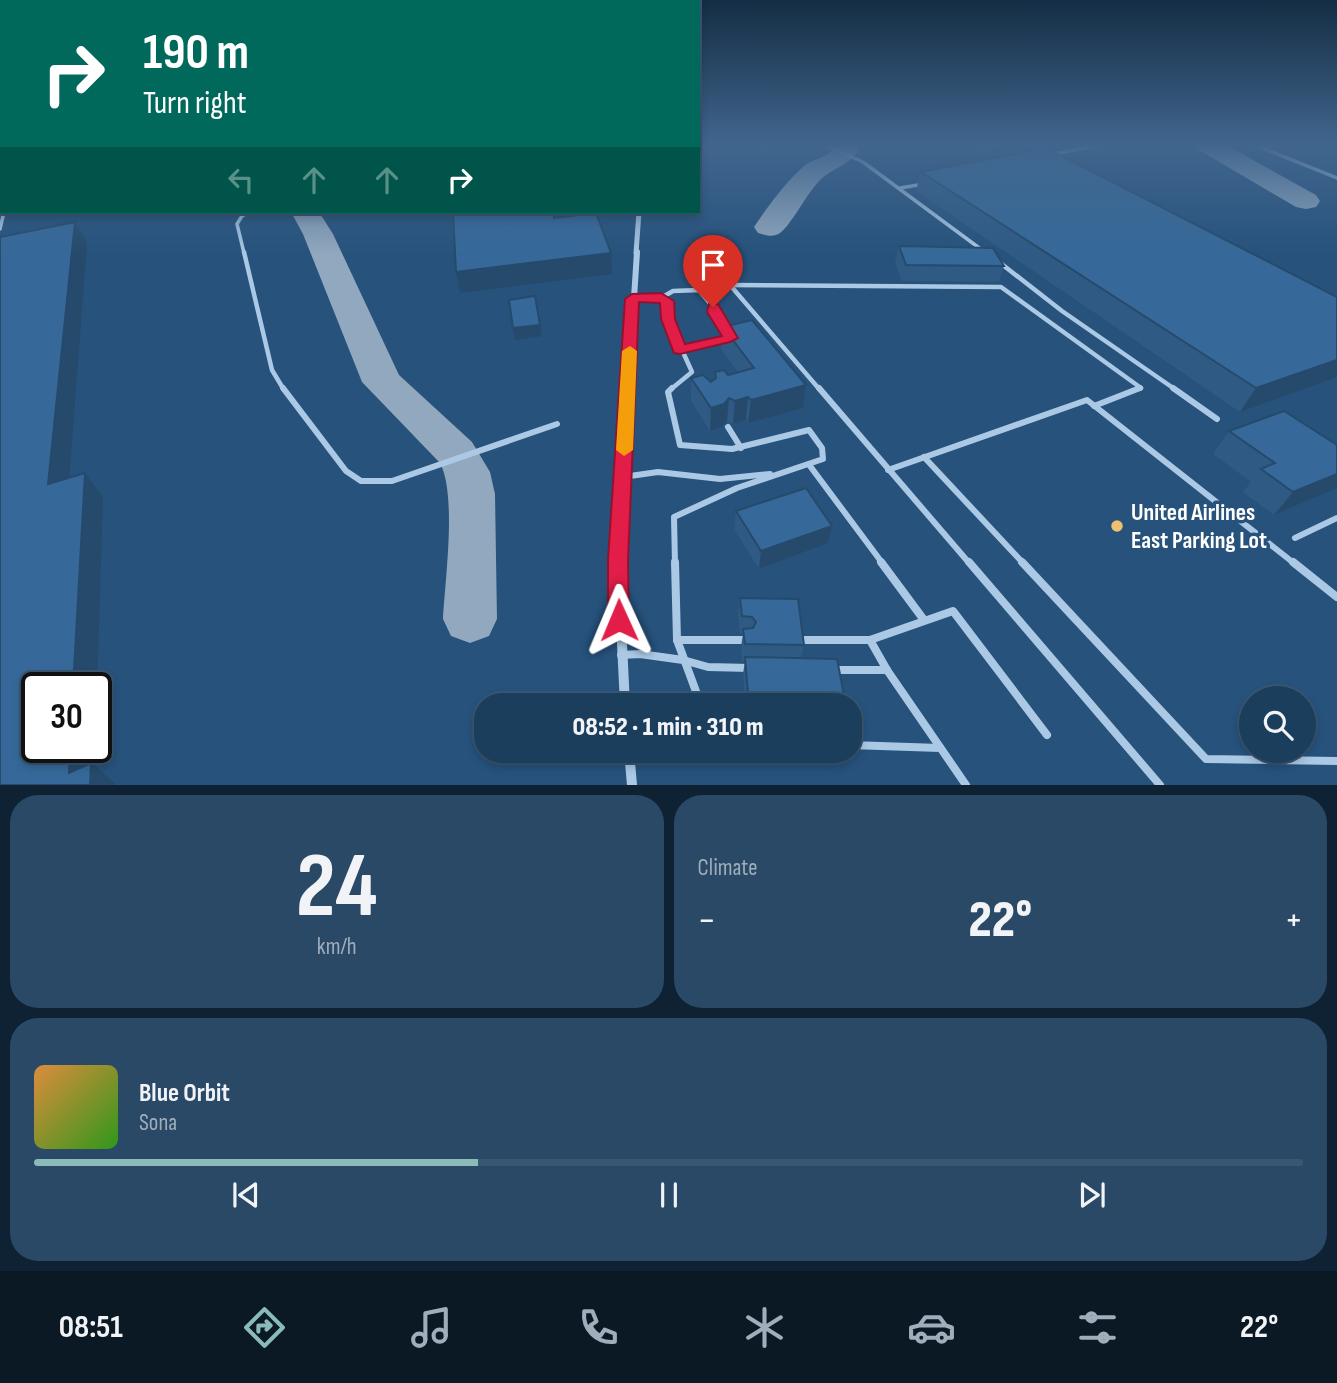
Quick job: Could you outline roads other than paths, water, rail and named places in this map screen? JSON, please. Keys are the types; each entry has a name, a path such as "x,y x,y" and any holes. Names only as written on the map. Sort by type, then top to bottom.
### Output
{"street":[{"path":"624,693 618,560 639,214"},
{"path":"630,763 632,785"}],"lane":[{"path":"891,182 984,251"},
{"path":"900,188 925,184"},
{"path":"246,214 237,225 272,370 277,381 346,471 361,481 392,481 557,424"},
{"path":"993,258 1062,311 1217,419"},
{"path":"1141,388 1001,287 730,285 1160,785"},
{"path":"632,299 661,298 673,291 699,290 713,307 713,312 730,338 680,350"},
{"path":"661,298 667,301 668,319 680,350 698,381"},
{"path":"692,372 668,392 680,445 741,448 808,430 822,448 823,458 810,466 777,474 707,501 674,517 677,640 696,693"},
{"path":"1094,406 1141,388"},
{"path":"888,470 1087,400 1337,597"},
{"path":"728,427 741,448"},
{"path":"924,457 1206,759 1337,761"},
{"path":"810,466 924,620"},
{"path":"623,477 658,472 720,479 777,474"},
{"path":"1295,538 1337,518"},
{"path":"803,640 870,640 953,611 1046,735"},
{"path":"677,640 747,640"},
{"path":"870,640 887,670 966,785"},
{"path":"621,654 683,660 708,667 756,668"},
{"path":"820,669 887,670"},
{"path":"862,745 940,748"}],"place":[{"name":"United Airlines East Parking Lot","path":"1117,526"}]}
